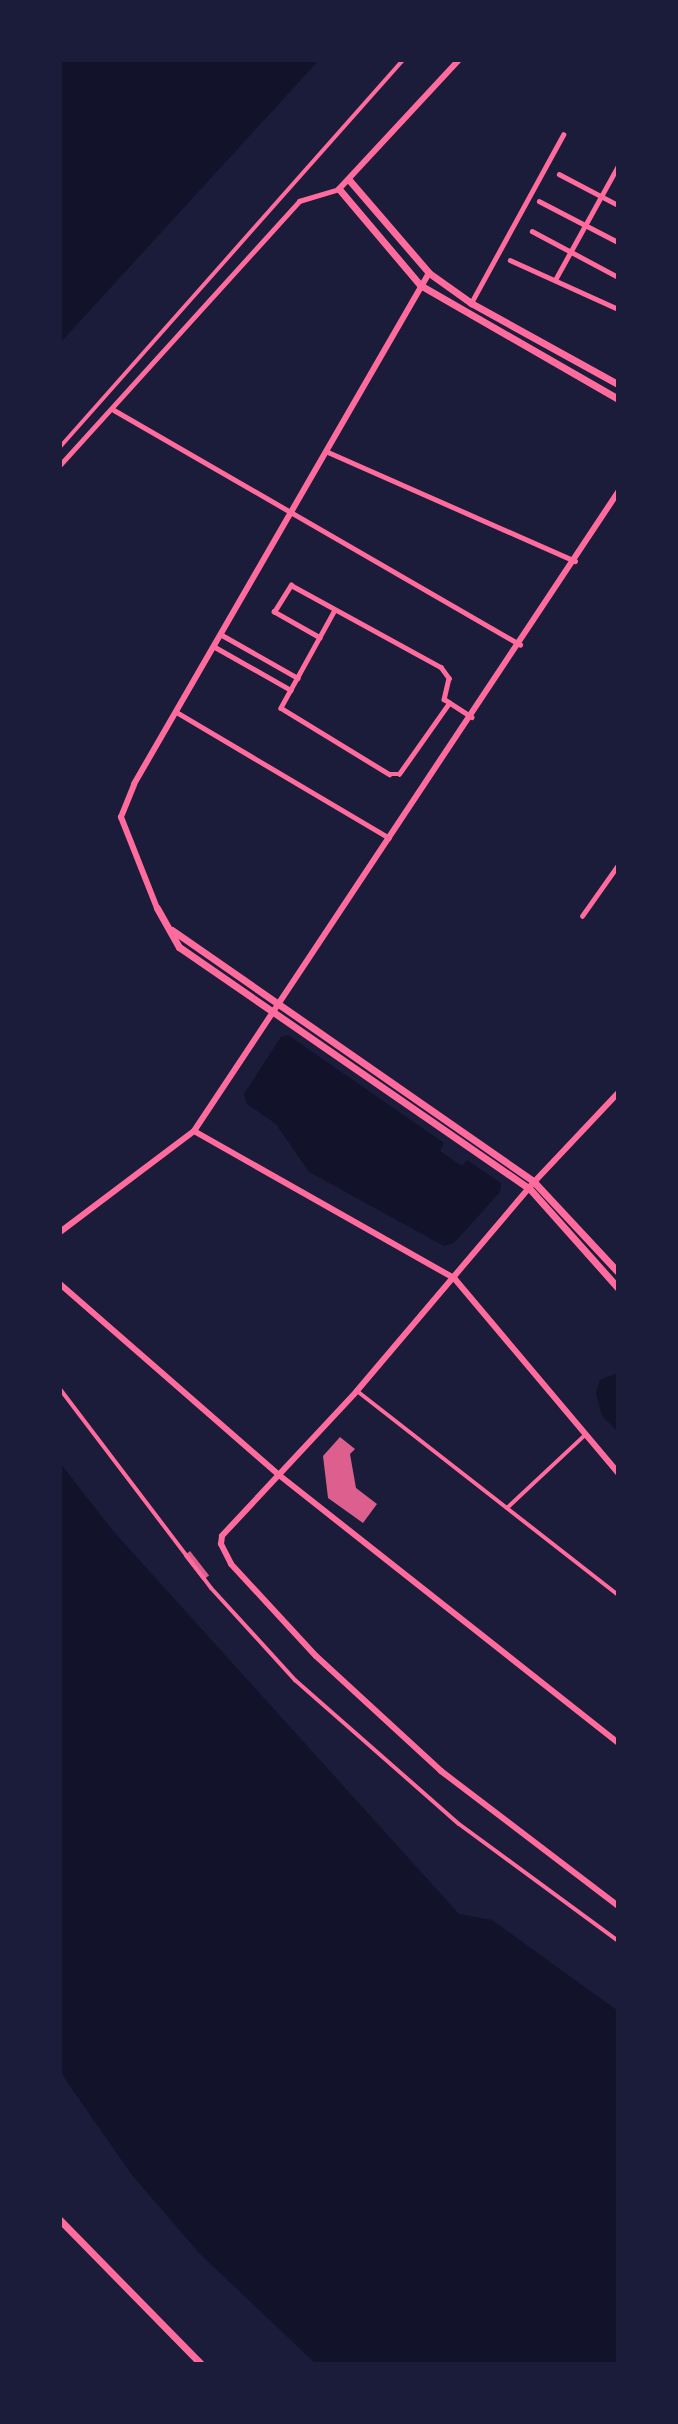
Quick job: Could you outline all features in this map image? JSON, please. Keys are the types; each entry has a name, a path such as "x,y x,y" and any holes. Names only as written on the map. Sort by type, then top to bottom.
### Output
{"main road":[{"path":"350,181 429,273 471,303 618,384"},
{"path":"339,189 420,285 618,399"},
{"path":"157,908 179,947 277,1006 531,1185 618,1272"},
{"path":"531,1185 618,1288"},
{"path":"60,2220 201,2364"}],"street":[{"path":"60,447 403,60"},
{"path":"60,465 114,410 299,201 339,189 350,181 459,60"},
{"path":"471,303 563,135"},
{"path":"555,280 599,195 618,166"},
{"path":"560,174 618,205"},
{"path":"539,201 618,242"},
{"path":"532,231 618,277"},
{"path":"510,260 618,309"},
{"path":"157,908 121,817 134,784 178,713 291,512 328,452 420,285 429,273"},
{"path":"114,410 520,644"},
{"path":"328,452 575,561"},
{"path":"60,1232 194,1131 472,717 618,492"},
{"path":"320,638 274,612 291,585 441,667 449,678 444,699 472,717"},
{"path":"335,610 281,708 389,774 399,774 411,765 449,703"},
{"path":"222,635 298,678"},
{"path":"215,647 291,690"},
{"path":"178,713 391,839"},
{"path":"582,916 618,865"},
{"path":"618,1093 531,1185 357,1391 222,1536 231,1564 316,1656 441,1771 618,1906"},
{"path":"194,1131 454,1278 618,1473"},
{"path":"60,1284 279,1475 618,1743"},
{"path":"60,1389 206,1581 296,1680 459,1824 618,1941"},
{"path":"357,1391 618,1595"},
{"path":"507,1508 586,1434"}],"shaded area":[{"path":"60,60 319,60 60,343"},
{"path":"288,1035 444,1143 440,1151 462,1166 467,1160 501,1183 500,1192 454,1243 444,1246 309,1172 276,1124 247,1104 244,1094 281,1037"},
{"path":"618,1373 618,1432 602,1416 596,1393 600,1380"},
{"path":"60,1463 114,1532 459,1914 492,1920 618,2011 618,2364 316,2364 200,2254 132,2175 67,2082 60,2070"}],"building":[{"path":"340,1437 355,1449 350,1454 356,1488 377,1504 363,1523 328,1498 323,1456"},
{"path":"190,1551 209,1575 203,1580 184,1556"}]}
